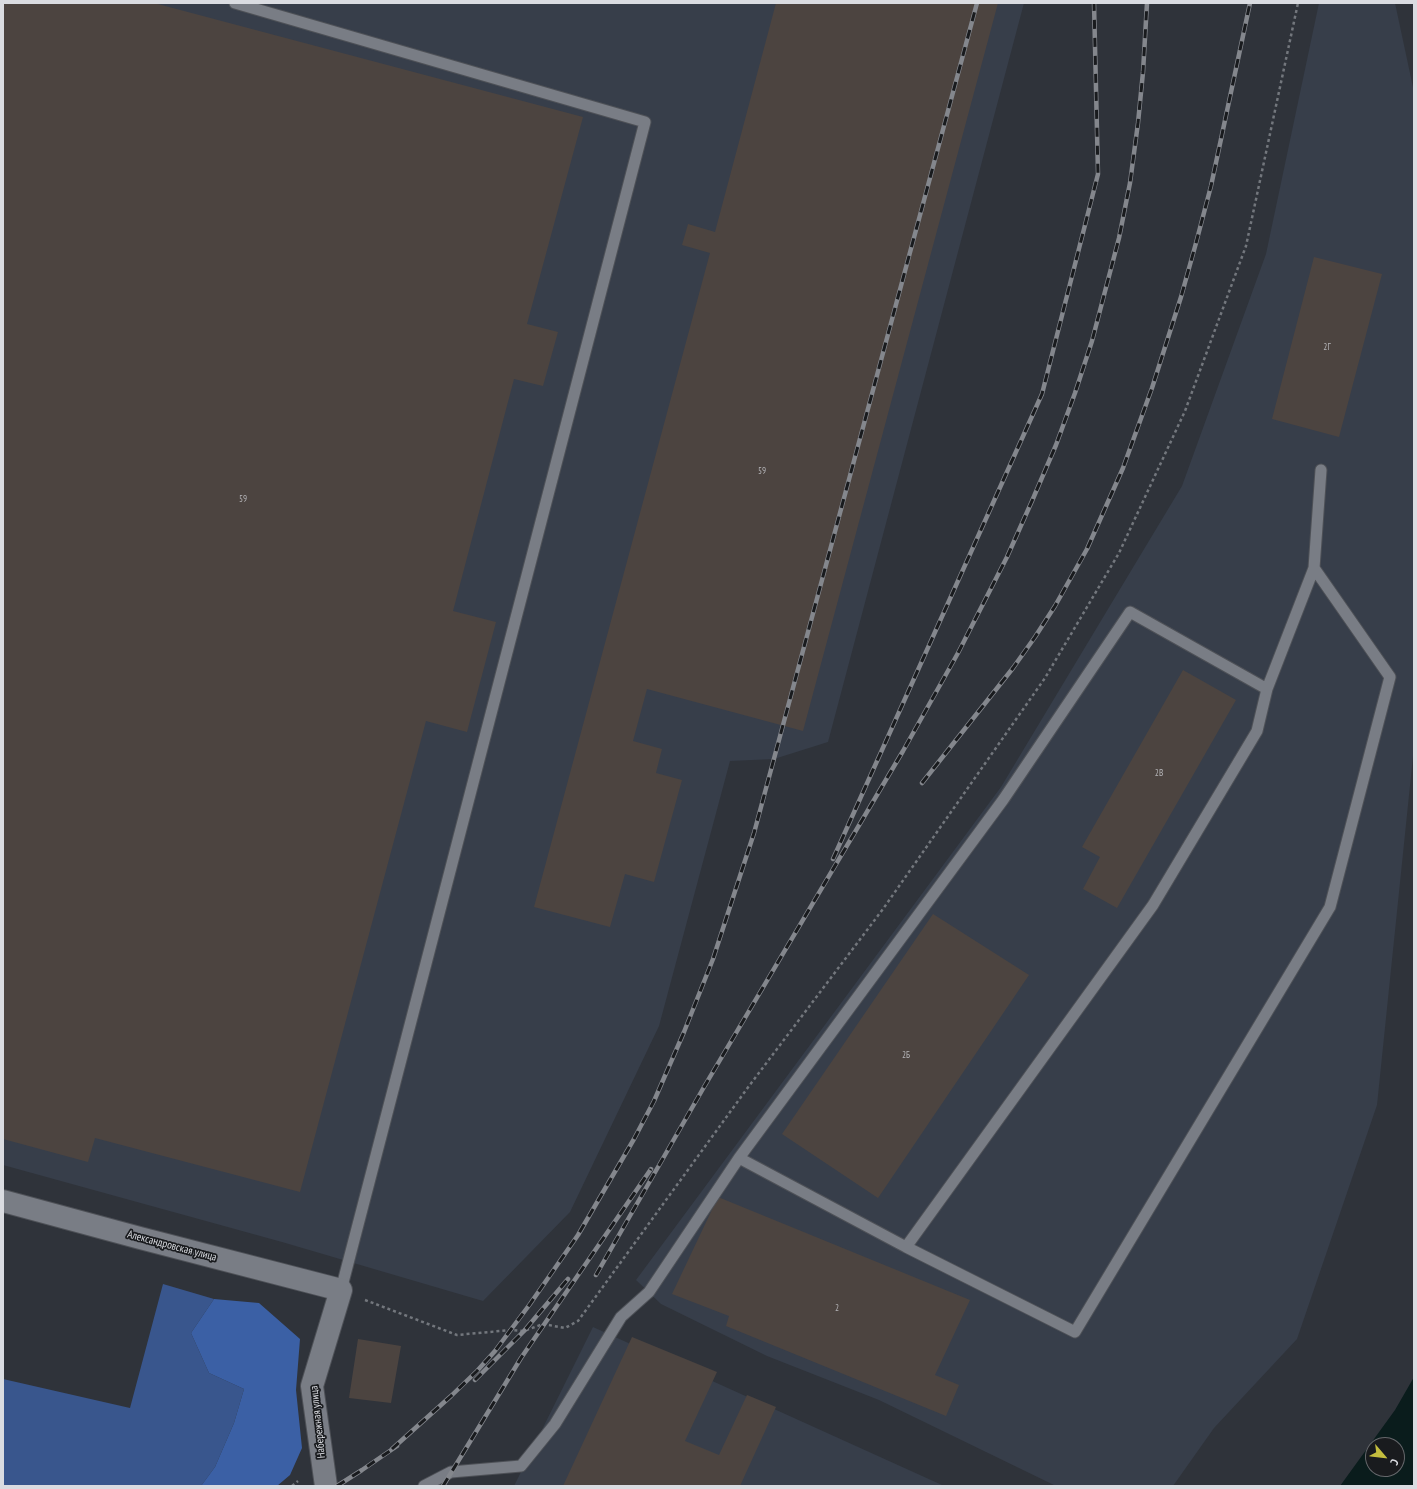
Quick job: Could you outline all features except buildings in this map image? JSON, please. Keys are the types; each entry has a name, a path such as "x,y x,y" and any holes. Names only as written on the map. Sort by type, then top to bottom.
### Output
{"street":[{"name":"Александровская улица","path":"3,1200 140,1238 341,1290"},
{"name":"Набережная улица","path":"326,1486 312,1386 341,1290"}],"lane":[{"path":"235,3 645,122 341,1290"},
{"path":"906,1247 1152,905 1257,731 1268,689 1314,568 1321,470"},
{"path":"739,1158 906,1247 1075,1332 1330,907 1390,677 1314,568"},
{"path":"424,1486 451,1472 521,1466 555,1424 621,1317 649,1292 739,1158 1003,800 1130,612 1268,689"}],"path":[{"path":"341,1290 458,1335 511,1330 524,1331 543,1324 565,1328 578,1321 749,1086 883,909 1045,678 1120,553 1185,412 1246,246 1298,3"}],"shaded area":[{"path":"3,3 1024,3 828,742 774,759 730,761 659,1026 570,1212 483,1301 282,1242 3,1165"},
{"path":"1319,3 1395,3 1414,92 1414,747 1377,1105 1297,1339 1214,1428 1173,1486 1056,1486 879,1400 767,1356 661,1304 636,1280 1001,787 1182,486 1266,254"},
{"path":"163,1284 214,1299 191,1333 209,1373 244,1389 234,1423 215,1467 201,1486 3,1486 3,1379 130,1408"},
{"path":"214,1299 259,1303 300,1339 296,1390 302,1448 290,1475 277,1486 201,1486 215,1467 234,1423 244,1389 209,1373 191,1333"},
{"path":"593,1327 942,1485 514,1486"},
{"path":"1414,1377 1414,1486 1340,1486 1365,1451 1365,1477 1405,1477 1405,1437 1375,1437 1395,1410"}],"railway":[{"path":"392,1449 477,1371 495,1351 530,1304 578,1235 634,1139 654,1101 684,1032 713,959 754,833 977,3"},
{"path":"833,859 1042,394 1098,174 1094,3"},
{"path":"596,1275 704,1087 903,751 958,653 1007,557 1032,501 1056,445 1075,393 1092,341 1119,238 1130,183 1138,123 1147,3"},
{"path":"922,783 1013,668 1055,606 1087,549 1123,468 1152,388 1181,297 1196,243 1211,186 1250,3"},
{"path":"443,1486 521,1358 651,1169"},
{"path":"475,1380 524,1331 568,1279"},
{"path":"337,1486 397,1446"}]}
